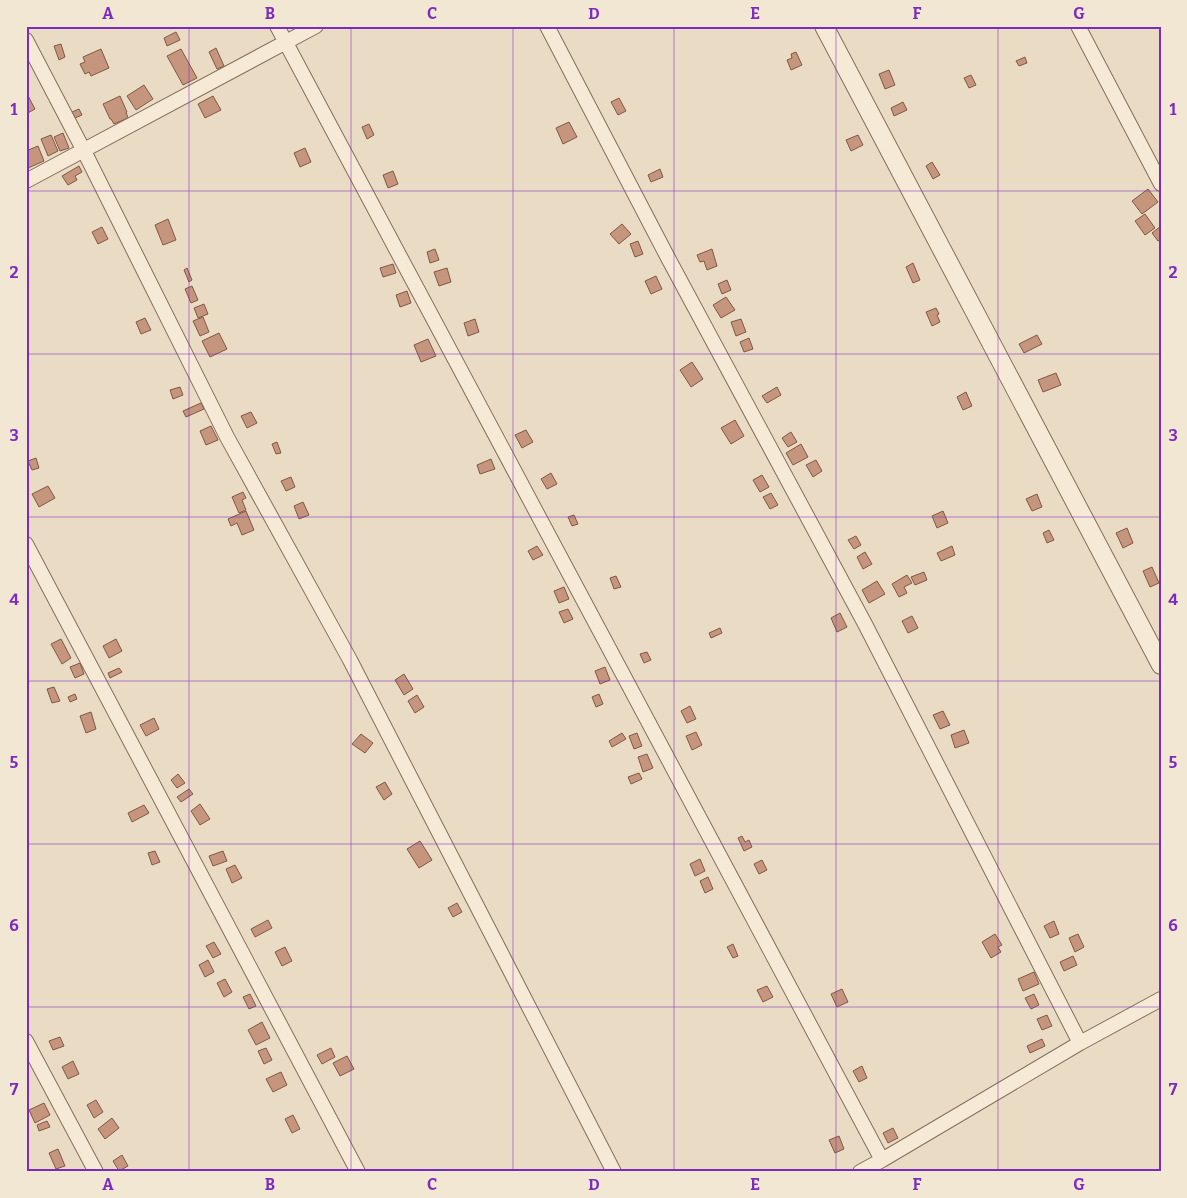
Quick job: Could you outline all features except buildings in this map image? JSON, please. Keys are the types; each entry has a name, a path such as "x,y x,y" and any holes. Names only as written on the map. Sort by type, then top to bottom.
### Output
{"street":[{"path":"277,26 882,1160"},
{"path":"26,181 316,26"},
{"path":"546,26 865,624 1080,1043"},
{"path":"824,26 1161,665"},
{"path":"1078,26 1161,184"},
{"path":"26,40 84,151 226,438 354,668 614,1172"},
{"path":"26,544 358,1172"},
{"path":"860,1172 1080,1043 1161,999"},
{"path":"26,1041 96,1172"}]}
